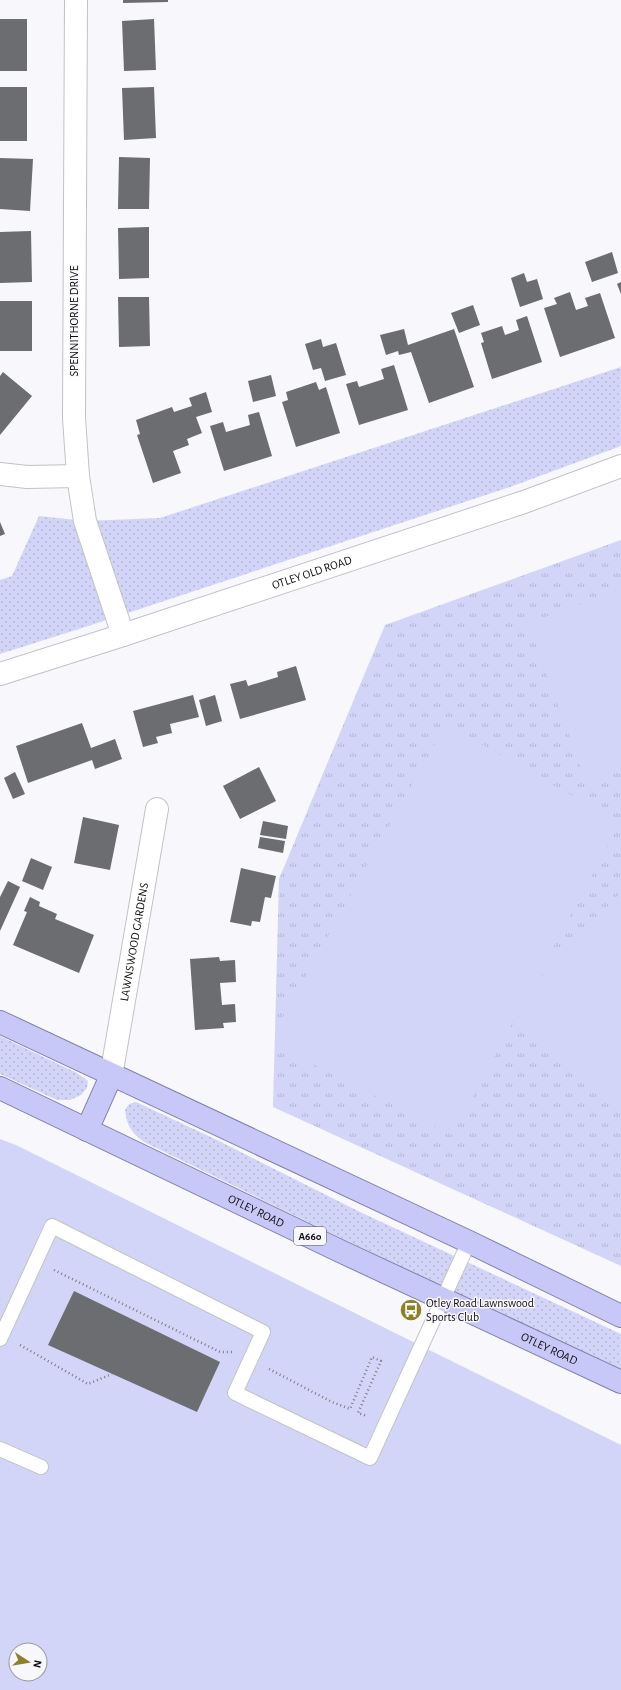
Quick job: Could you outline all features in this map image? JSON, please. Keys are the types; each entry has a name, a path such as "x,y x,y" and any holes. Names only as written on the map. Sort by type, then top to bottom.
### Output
{"highway":[{"path":"0,1022 111,1076 469,1242 621,1316"},
{"path":"87,1130 111,1076"},
{"name":"OTLEY ROAD","path":"0,1088 621,1382"}],"street":[{"name":"SPENNITHORNE DRIVE","path":"76,0 74,418 78,476 86,520 123,635"},
{"name":"OTLEY OLD ROAD","path":"0,674 123,635 524,502 621,466"},
{"path":"0,474 27,477 78,476"},
{"name":"LAWNSWOOD GARDENS","path":"111,1076 157,809"}],"lane":[{"path":"1,1337 52,1226 262,1332 235,1393 370,1458 469,1242"},
{"path":"0,1449 41,1467"}],"path":[{"path":"1,1337 88,1384 112,1374"}],"green space":[{"path":"621,367 621,446 510,487 0,654 0,580 12,576 39,516 85,521 160,518"},
{"path":"621,540 621,1266 273,1107 279,879 385,625"},
{"path":"621,589 621,771 587,784 528,623"},
{"path":"446,724 620,823 533,985 621,892 621,1113 517,1015 452,1135 275,1045 275,1031"},
{"path":"0,1036 77,1073 88,1081 87,1088 81,1095 70,1100 57,1100 0,1074"},
{"path":"136,1102 215,1139 358,1211 621,1334 621,1371 347,1241 144,1142 130,1128 126,1116 125,1110 129,1104"},
{"path":"0,1139 16,1145 621,1445 621,1690 0,1690"}],"building":[{"path":"123,0 168,0 168,2 123,3"},
{"path":"0,19 27,19 27,71 0,71"},
{"path":"154,19 156,70 124,71 122,21"},
{"path":"0,87 27,87 27,141 0,141"},
{"path":"154,87 156,138 124,140 122,88"},
{"path":"119,157 150,158 149,209 118,209"},
{"path":"0,158 33,159 30,211 0,209"},
{"path":"149,227 149,278 119,279 118,228"},
{"path":"31,231 32,282 0,283 0,232"},
{"path":"612,252 618,273 592,282 585,262"},
{"path":"524,273 527,282 537,279 543,299 520,307 511,278"},
{"path":"621,282 621,294 617,284"},
{"path":"570,292 576,310 588,306 585,298 600,293 615,338 560,357 544,308 557,304 554,298"},
{"path":"118,297 149,297 150,346 119,347"},
{"path":"0,301 32,301 32,351 0,351"},
{"path":"473,305 480,325 459,333 451,313"},
{"path":"527,316 542,362 492,379 481,343 484,342 481,333 502,326 505,335 519,330 516,320"},
{"path":"404,329 408,345 454,329 474,387 429,403 411,352 399,355 398,351 386,355 380,335"},
{"path":"321,339 323,347 336,343 346,375 325,381 321,368 313,370 305,344"},
{"path":"394,365 408,410 359,425 346,384 357,381 359,387 384,379 381,369"},
{"path":"3,372 32,396 0,435 0,376"},
{"path":"271,375 276,396 253,402 248,381"},
{"path":"316,382 319,390 326,387 340,433 296,447 282,402 288,400 286,392"},
{"path":"206,392 212,412 196,417 202,433 187,439 189,445 173,451 181,473 153,483 137,435 140,434 136,420 172,407 174,412 192,406 189,398"},
{"path":"259,412 272,456 224,471 210,426 223,422 226,432 250,425 248,415"},
{"path":"0,522 5,534 0,536"},
{"path":"296,666 306,700 240,719 230,684 246,680 248,686 278,677 277,672"},
{"path":"193,695 199,717 170,724 172,733 156,737 158,743 143,747 133,711"},
{"path":"215,695 222,721 206,726 199,700"},
{"path":"82,723 91,748 115,739 122,759 95,769 92,760 28,783 16,746"},
{"path":"259,767 276,801 240,819 223,786"},
{"path":"15,772 25,794 13,799 4,778"},
{"path":"83,817 119,825 110,870 74,863"},
{"path":"263,821 288,826 286,839 260,835"},
{"path":"260,837 285,841 283,853 258,848"},
{"path":"31,858 52,867 43,890 22,881"},
{"path":"241,868 276,876 271,898 265,897 260,922 252,921 251,926 230,922"},
{"path":"8,881 20,887 0,931 0,897"},
{"path":"30,897 40,902 39,906 57,914 55,919 94,935 79,973 13,945 27,912 24,911"},
{"path":"219,957 220,961 235,960 236,982 220,983 222,1005 235,1004 236,1022 223,1023 224,1028 195,1030 190,959"},
{"path":"74,1291 220,1362 197,1412 48,1345"}],"place":[{"name":"Otley Road Lawnswood Sports Club","path":"411,1310"}]}
